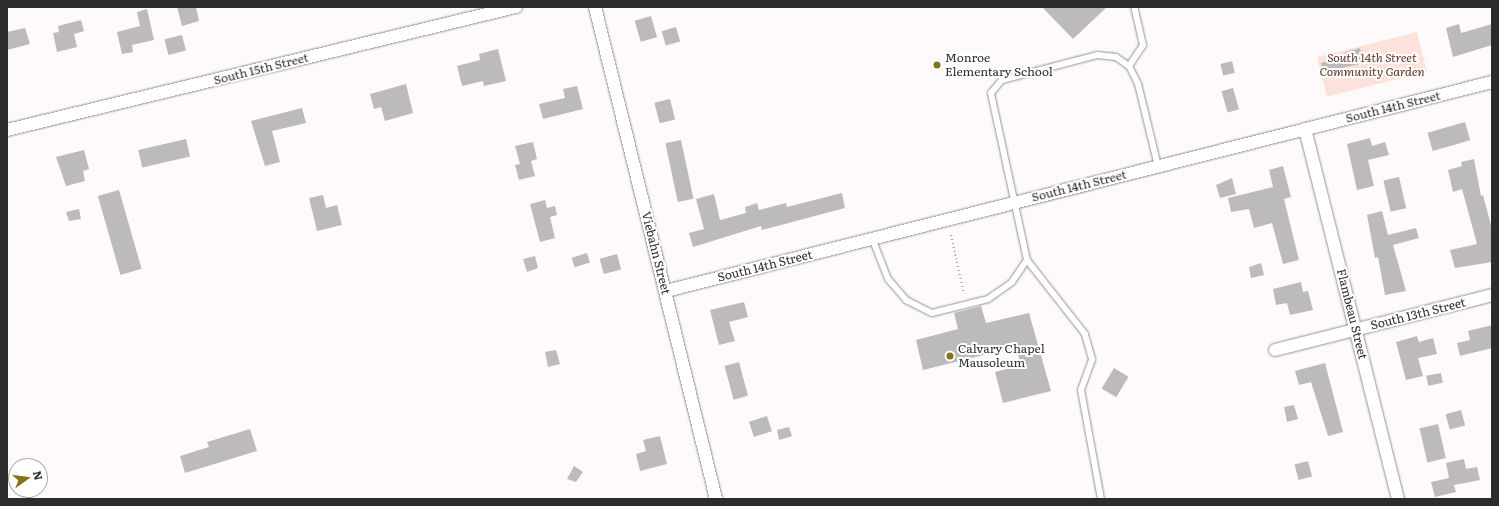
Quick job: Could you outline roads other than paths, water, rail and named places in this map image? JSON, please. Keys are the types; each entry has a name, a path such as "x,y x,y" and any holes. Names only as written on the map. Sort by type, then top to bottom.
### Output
{"street":[{"name":"South 15th Street","path":"7,130 516,7"},
{"name":"Viebahn Street","path":"595,7 716,499"},
{"name":"South 14th Street","path":"666,291 1305,129 1491,86"},
{"name":"Flambeau Street","path":"1305,129 1398,499"},
{"name":"South 13th Street","path":"1275,350 1492,295"}],"lane":[{"path":"1129,66 1143,45 1134,7"},
{"path":"1101,499 1082,390 1092,359 1085,334 1027,260 991,93 1002,80 1097,55 1116,57 1129,66 1138,84 1158,166"},
{"path":"872,238 888,280 906,300 932,313 988,299 1012,282 1027,260"}],"place":[{"name":"Monroe Elementary School","path":"937,65"},
{"name":"Calvary Chapel Mausoleum","path":"950,356"}],"park label":[{"name":"South 14th Street Community Garden","path":"1372,65"}]}
